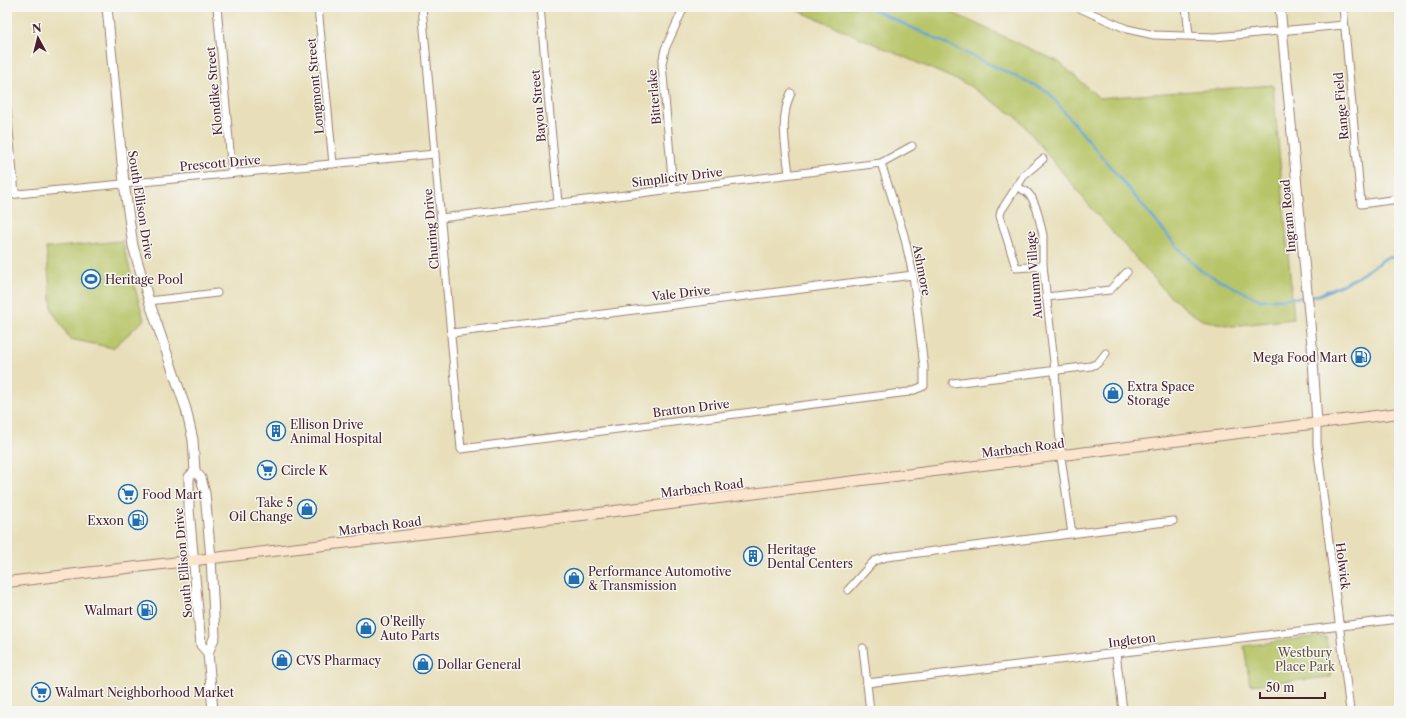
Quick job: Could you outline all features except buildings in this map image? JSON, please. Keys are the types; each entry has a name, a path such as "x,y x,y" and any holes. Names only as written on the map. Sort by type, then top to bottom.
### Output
{"main road":[{"name":"Marbach Road","path":"7,582 593,514 1061,457 1399,413"}],"street":[{"name":"South Ellison Drive","path":"107,7 124,184 133,246 149,301 186,409 193,440 195,471 201,478 206,507 211,558 215,636 208,653 213,711"},
{"name":"Klondike Street","path":"218,7 232,174"},
{"name":"Longmont Street","path":"318,7 333,164"},
{"name":"Churing Drive","path":"422,7 461,448"},
{"name":"Bayou Street","path":"540,7 558,203"},
{"name":"Bitterlake","path":"673,188 662,64 665,49 684,7"},
{"path":"1077,7 1136,32 1154,35 1215,37 1344,25"},
{"path":"1186,7 1189,35"},
{"name":"Ingram Road","path":"1280,7 1309,308 1317,424"},
{"name":"Range Field","path":"1343,7 1361,204 1399,199"},
{"path":"789,174 783,120 786,105 792,93"},
{"path":"7,110 15,194"},
{"name":"Simplicity Drive","path":"441,218 881,163 912,146"},
{"name":"Prescott Drive","path":"7,195 435,154"},
{"path":"1043,159 1025,174 1001,211 1000,216 1016,268 1043,266"},
{"name":"Ashmore","path":"881,163 904,235 913,275 924,367 924,386"},
{"name":"Autumn Village","path":"1016,186 1027,192 1037,210 1043,235 1043,266 1055,371 1061,457 1072,534"},
{"path":"1046,298 1110,290 1127,272"},
{"name":"Vale Drive","path":"452,333 913,275"},
{"path":"149,301 217,293"},
{"path":"953,382 1091,366 1098,363 1106,353"},
{"name":"Bratton Drive","path":"461,448 909,392 924,386"},
{"name":"Holwick","path":"1317,424 1317,445 1350,711"},
{"name":"South Ellison Drive","path":"195,471 189,477 189,509 195,560 201,645 208,653"},
{"path":"189,509 206,507"},
{"path":"848,590 874,561 887,556 1173,521"},
{"name":"Ingleton","path":"867,683 1399,619"},
{"path":"862,648 870,711"},
{"path":"1116,653 1123,711"}],"green space":[{"path":"790,7 940,7 1059,62 1099,98 1273,85 1294,319 1232,326 1202,320 1187,310 1167,293 1093,210 1018,118 968,85"},
{"name":"Heritage Pool","path":"122,241 144,320 113,348 70,339 52,310 46,248"},
{"name":"Westbury Place Park","path":"1312,637 1326,637 1331,677 1250,685 1244,646"}],"waterway":[{"path":"868,7 1047,91 1179,249 1201,271 1260,300 1305,297"},
{"path":"1310,296 1319,295 1356,278 1386,258 1399,257"}],"place":[{"name":"Heritage Pool","path":"91,279"},
{"name":"Mega Food Mart","path":"1361,357"},
{"name":"Extra Space Storage","path":"1113,393"},
{"name":"Ellison Drive Animal Hospital","path":"276,431"},
{"name":"Circle K","path":"267,470"},
{"name":"Food Mart","path":"128,494"},
{"name":"Take 5 Oil Change","path":"307,509"},
{"name":"Exxon","path":"138,520"},
{"name":"Heritage Dental Centers","path":"753,556"},
{"name":"Performance Automotive & Transmission","path":"574,578"},
{"name":"Walmart","path":"147,610"},
{"name":"O'Reilly Auto Parts","path":"366,628"},
{"name":"CVS Pharmacy","path":"282,660"},
{"name":"Dollar General","path":"423,664"},
{"name":"Walmart Neighborhood Market","path":"41,692"}]}
